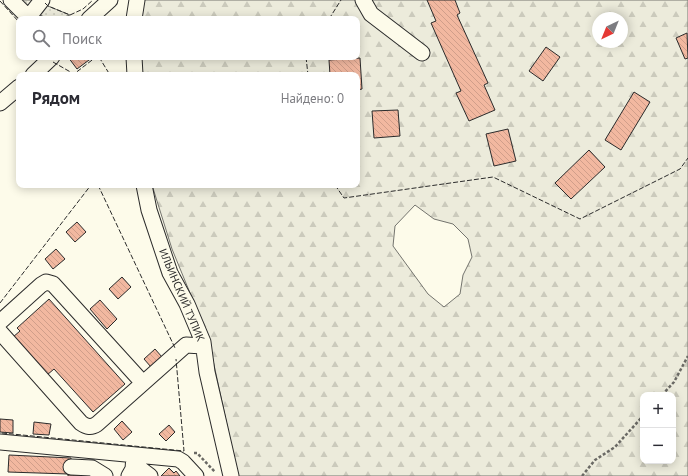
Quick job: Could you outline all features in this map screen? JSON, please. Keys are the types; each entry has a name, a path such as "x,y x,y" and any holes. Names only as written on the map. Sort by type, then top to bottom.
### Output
{"street":[{"path":"11,0 27,16"},
{"path":"30,16 42,0"},
{"path":"92,16 110,0"},
{"path":"134,16 137,0"},
{"path":"363,0 371,14 422,53"},
{"path":"36,72 49,60"},
{"path":"134,60 135,72"},
{"path":"0,103 16,90"},
{"name":"ИЛЬИНСКИЙ ТУПИК","path":"144,188 148,210 168,266 187,304 203,346 231,476"},
{"path":"0,322 41,285 46,282 53,284 143,383"},
{"path":"1,337 81,423 88,427 93,427 97,424 186,345 203,346"},
{"path":"0,442 132,465 178,459 183,462 196,476"},
{"path":"132,465 150,476"},
{"path":"71,467 92,468 105,476"}],"path":[{"path":"665,392 674,382 688,356"},
{"path":"582,476 595,460 615,447 640,419"}],"green space":[{"path":"22,0 42,0 48,6 70,15 43,16"},
{"path":"141,0 688,0 688,476 238,476 208,337 172,249 153,188 360,188 360,72 143,72 141,60 360,60 360,16 139,16","holes":["415,205 434,219 453,224 468,239 472,257 463,275 460,294 444,307 428,294 393,246 395,226"]}],"building":[{"path":"427,0 455,0 460,13 457,15 488,83 484,85 495,110 469,121 456,93 461,91 431,23 436,21"},
{"path":"687,33 688,58 685,59 676,38"},
{"path":"546,47 560,57 543,81 529,71"},
{"path":"360,58 362,89 360,89 360,72 330,72 329,60 360,60"},
{"path":"70,60 89,60 77,69"},
{"path":"634,92 650,102 621,150 605,140"},
{"path":"398,110 400,136 374,138 372,111"},
{"path":"508,129 516,161 494,166 486,134"},
{"path":"589,150 605,167 571,199 555,183"},
{"path":"77,222 86,232 75,242 66,232"},
{"path":"56,249 65,259 53,269 45,259"},
{"path":"122,277 131,287 118,299 109,289"},
{"path":"49,299 125,384 93,412 54,369 47,375 13,337 20,331 17,328"},
{"path":"100,300 117,319 107,329 90,309"},
{"path":"155,349 162,357 151,367 144,359"},
{"path":"0,419 13,420 13,433 0,432"},
{"path":"122,421 132,432 123,440 114,429"},
{"path":"34,422 51,424 49,435 33,434"},
{"path":"169,425 175,432 166,441 159,434"},
{"path":"9,455 71,458 71,474 87,476 8,472"},
{"path":"169,468 174,473 176,471 180,476 161,476"}],"fence":[{"path":"45,3 48,6 70,15 83,9 93,0"},
{"path":"331,16 341,0"},
{"path":"0,1 16,19"},
{"path":"77,72 92,60"},
{"path":"101,60 108,72"},
{"path":"306,60 308,72"},
{"path":"53,62 70,72"},
{"path":"337,188 344,198 493,177 580,219 680,169 688,158"},
{"path":"0,303 89,188"},
{"path":"99,188 175,348"},
{"path":"2,433 184,451 176,359"}]}
